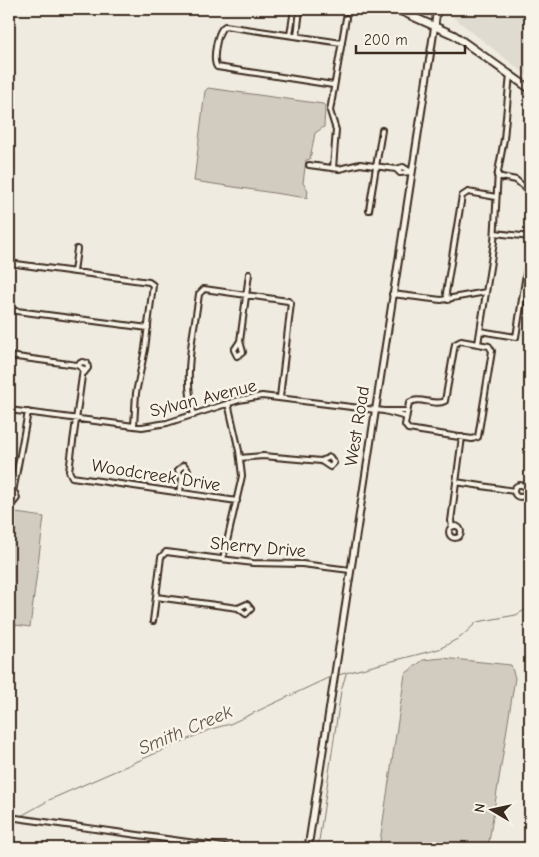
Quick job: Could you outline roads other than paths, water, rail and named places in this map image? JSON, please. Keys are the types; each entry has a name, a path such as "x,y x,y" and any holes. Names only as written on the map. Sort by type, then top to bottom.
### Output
{"main road":[{"path":"396,9 435,24 461,39 530,89"},
{"name":"West Road","path":"435,24 437,9"}],"street":[{"path":"290,35 294,9"},
{"path":"297,36 300,9"},
{"path":"333,168 336,130 330,116 346,18"},
{"name":"West Road","path":"308,848 435,24"},
{"path":"334,85 219,68 216,65 219,32 222,26 342,43"},
{"path":"478,344 495,233 496,197 510,74"},
{"path":"369,210 382,130"},
{"path":"310,165 339,169 360,164 396,169 400,173 412,172"},
{"path":"498,176 516,180 530,192"},
{"path":"448,300 446,293 462,196 468,192 496,197"},
{"path":"495,233 530,238"},
{"path":"74,272 77,249"},
{"path":"480,332 516,337 530,249"},
{"path":"9,263 149,282 153,285 148,328 136,393 134,426"},
{"path":"240,341 249,274"},
{"path":"194,415 188,383 202,290 291,302 280,397"},
{"path":"392,294 448,300 486,292"},
{"path":"9,310 148,328"},
{"path":"461,341 489,346 492,351 479,434 475,439 410,430 405,425 407,411 408,405 413,400 444,402 455,344 461,341"},
{"path":"9,356 77,365 82,368 84,373"},
{"path":"77,365 82,362 87,363 88,368 84,373 77,419"},
{"name":"Sylvan Avenue","path":"9,410 134,426 158,425 254,397 280,397 384,411"},
{"path":"223,559 242,476 228,404"},
{"path":"384,411 407,411"},
{"path":"384,411 406,417"},
{"path":"9,501 13,502 16,499 11,493 28,412"},
{"name":"Woodcreek Drive","path":"77,419 70,475 237,501"},
{"path":"452,527 451,521 462,437"},
{"path":"240,458 262,456 321,461"},
{"path":"180,492 182,478"},
{"path":"456,482 514,491"},
{"name":"Sherry Drive","path":"156,597 161,557 164,553 256,563 302,564 350,570"},
{"path":"153,621 156,597 238,608"},
{"path":"9,817 231,848"}],"waterway":[{"name":"Smith Creek","path":"338,675 439,649 461,637 477,622 516,615 530,607"},
{"path":"318,848 341,691 346,674"},
{"name":"Smith Creek","path":"49,800 211,729 230,724 330,677"},
{"name":"Smith Creek","path":"21,816 46,802"}]}
